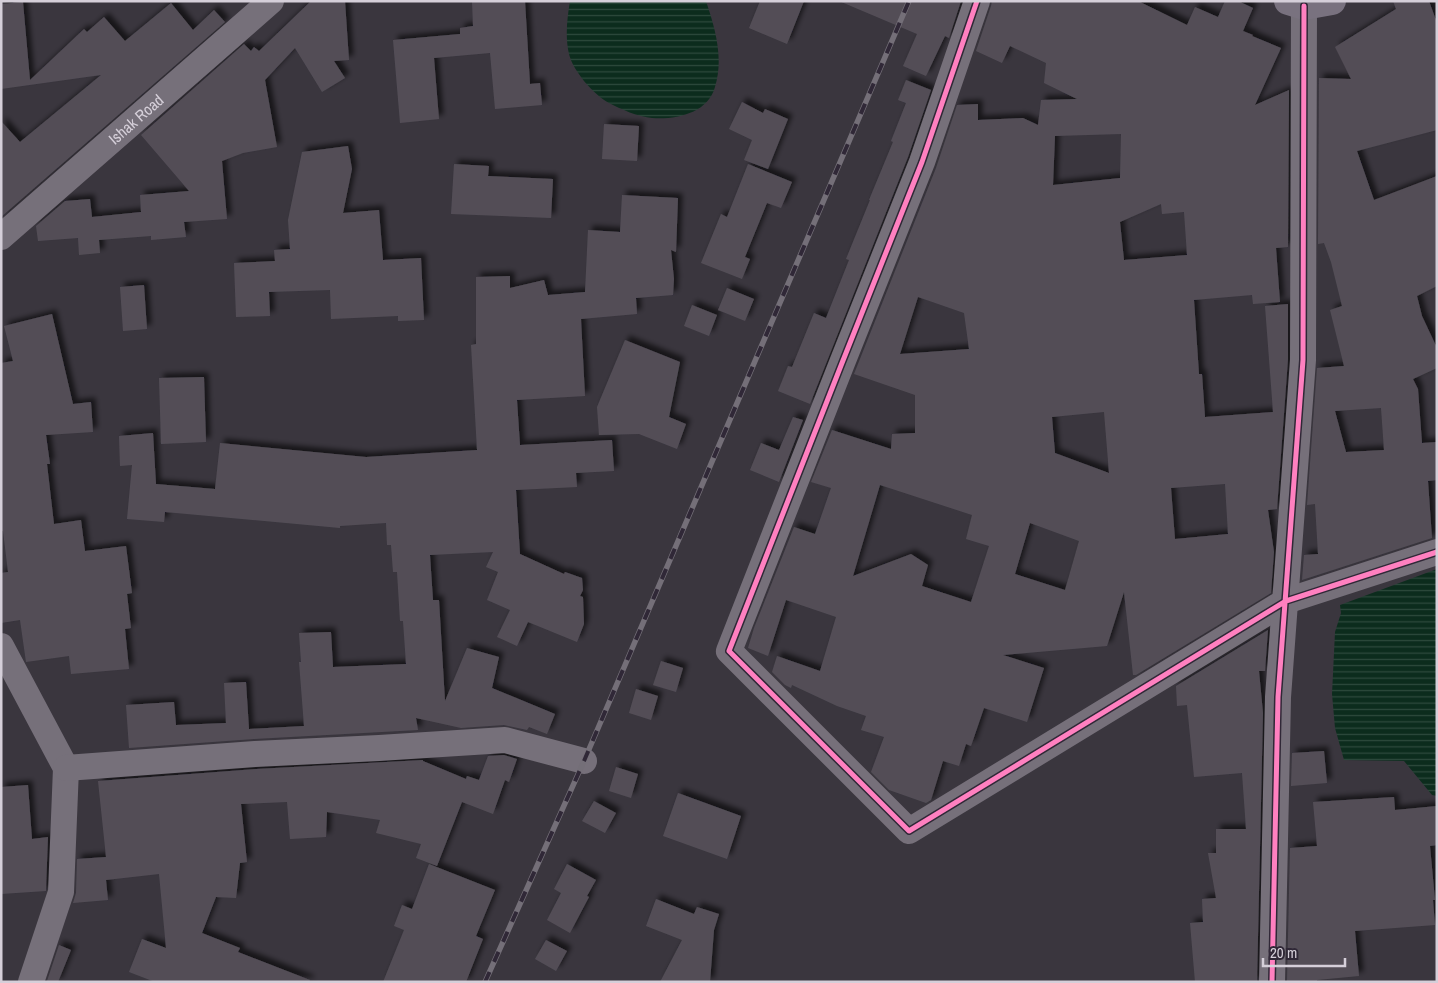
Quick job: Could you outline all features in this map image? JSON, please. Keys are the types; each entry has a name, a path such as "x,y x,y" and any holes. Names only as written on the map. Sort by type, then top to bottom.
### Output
{"street":[{"name":"Ishak Road","path":"1,237 271,1"},
{"path":"978,1 922,162 729,651 909,830 1286,601 1437,552"},
{"path":"1272,982 1278,697 1303,360 1296,4 1332,1"},
{"path":"1,646 66,768 61,892 31,982"},
{"path":"66,768 254,754 505,740 584,761"}],"shaded area":[{"path":"570,1 706,1 715,32 719,65 718,76 711,96 698,109 671,118 647,117 636,114 619,108 603,99 579,75 571,61 567,41"},
{"path":"1437,569 1437,796 1432,795 1404,761 1344,760 1335,728 1332,694 1335,632 1341,613 1340,605"}],"building":[{"path":"311,1 345,1 349,60 334,61 345,78 322,92 295,48 265,80 277,147 243,153 222,161 227,219 184,222 186,237 151,240 151,236 99,240 100,253 79,255 78,238 38,241 36,226 65,201 90,199 92,217 141,212 140,195 189,191 141,135 244,44 251,51 254,47 259,51"},
{"path":"472,1 525,1 530,84 540,83 542,105 495,109 490,53 434,58 439,119 400,123 393,40 460,34 460,28 473,26"},
{"path":"760,1 804,1 787,44 749,28"},
{"path":"839,1 961,1 949,38 945,36 926,76 903,66 917,34"},
{"path":"992,1 1138,1 1187,25 1195,7 1218,17 1225,1 1238,1 1253,8 1243,31 1281,48 1255,105 1289,90 1288,247 1276,248 1280,302 1253,304 1252,295 1194,300 1199,374 1202,374 1205,417 1273,412 1265,306 1288,304 1288,359 1277,509 1268,510 1274,552 1271,593 1136,675 1133,675 1124,592 1107,646 1003,655 1044,668 1027,722 984,708 971,746 966,744 959,766 943,761 931,800 926,803 889,790 871,772 884,737 861,730 866,716 837,706 792,685 791,688 785,685 772,672 777,656 820,671 836,617 786,600 768,656 748,648 794,527 815,534 831,488 811,482 832,430 891,449 892,434 915,433 915,395 854,374 936,168 957,105 978,104 978,120 1023,118 1038,125 1041,100 1077,99 1044,83 1046,63 1010,46 1002,63 976,51","holes":["1121,134 1120,178 1053,185 1055,136","1161,204 1162,214 1184,212 1187,255 1124,260 1120,222","918,297 964,313 969,349 900,354","1104,412 1109,473 1055,453 1052,417","1225,484 1228,534 1175,539 1171,488","880,485 972,515 966,539 989,546 971,602 922,586 928,565 911,554 853,576","1030,523 1079,541 1065,590 1015,574"]},
{"path":"1393,1 1429,1 1437,23 1437,130 1357,151 1374,200 1437,176 1437,286 1417,296 1422,316 1437,348 1437,368 1413,379 1418,389 1422,443 1437,442 1437,480 1428,481 1432,538 1302,580 1304,555 1318,554 1315,504 1307,505 1317,368 1344,366 1330,310 1342,306 1331,262 1324,243 1318,244 1319,78 1351,79 1335,47 1396,9","holes":["1381,408 1384,450 1346,452 1335,411"]},
{"path":"23,2 30,80 84,29 87,32 104,17 125,41 171,3 193,30 214,10 225,22 1,217 1,121 20,142 101,75 1,89 1,4"},
{"path":"906,80 931,90 908,157 810,404 778,391 788,366 792,367 814,313 826,318 849,260 846,259 893,142 891,141 906,103 898,100"},
{"path":"742,102 763,113 765,109 788,119 768,169 744,160 752,140 729,129"},
{"path":"604,124 639,126 637,161 602,159"},
{"path":"348,146 352,169 343,213 379,210 383,260 421,258 424,320 398,321 398,316 331,319 330,290 269,292 270,316 236,317 234,263 275,261 274,250 290,249 288,220 302,152"},
{"path":"454,164 489,166 488,176 553,179 551,218 451,214"},
{"path":"748,164 792,182 781,208 767,203 745,257 750,259 742,279 701,263 721,214 727,217"},
{"path":"622,195 678,198 676,252 671,250 674,279 673,295 636,298 637,314 581,319 585,396 517,400 520,445 612,440 614,471 576,473 577,487 516,490 520,554 564,574 565,572 582,578 583,590 580,596 583,597 584,624 577,642 528,622 517,646 497,637 510,610 487,600 498,572 486,567 493,552 430,555 433,600 439,600 445,701 467,648 499,657 492,688 555,714 547,734 529,727 527,730 504,725 461,728 416,718 418,730 129,748 126,705 174,702 176,725 226,723 224,683 246,682 249,729 304,726 299,662 301,662 299,633 331,632 333,667 406,664 403,621 400,621 397,572 393,572 391,545 387,545 386,523 340,526 340,528 165,512 164,522 127,519 132,465 120,466 119,436 153,433 156,484 215,489 220,443 366,457 477,450 471,345 476,344 476,277 510,276 510,288 544,280 548,295 585,292 588,230 620,232"},
{"path":"144,285 147,329 123,331 120,287"},
{"path":"727,288 754,299 745,321 718,310"},
{"path":"692,305 717,315 709,336 684,326"},
{"path":"52,314 73,404 91,402 93,432 46,435 50,464 47,464 54,524 81,520 85,551 126,546 132,593 127,594 131,628 125,629 129,669 71,674 69,656 26,662 20,620 1,623 1,573 8,572 3,531 1,531 1,363 13,361 4,326"},
{"path":"625,340 680,362 669,417 686,424 677,449 639,434 599,435 597,407"},
{"path":"204,377 206,442 161,444 159,378"},
{"path":"793,417 803,420 779,482 750,470 761,443 779,450"},
{"path":"1268,630 1265,671 1259,671 1263,713 1257,982 1195,982 1190,923 1203,922 1202,899 1216,898 1208,853 1216,853 1216,829 1246,829 1242,773 1194,777 1187,705 1177,706 1176,686"},
{"path":"661,661 683,668 676,692 653,685"},
{"path":"636,689 658,696 651,720 629,713"},
{"path":"1324,751 1327,783 1291,786 1292,753"},
{"path":"504,755 517,759 509,782 505,780 493,814 462,802 437,866 416,858 421,844 376,833 380,820 327,812 326,837 290,839 287,802 241,804 247,862 240,863 236,898 216,897 202,933 240,948 238,952 310,980 309,982 155,982 129,972 142,939 166,948 159,874 106,880 108,900 73,903 76,893 77,859 106,857 98,781 256,769 423,760 466,779 467,776 479,780 488,756"},
{"path":"616,767 638,774 631,798 609,791"},
{"path":"28,785 32,839 48,837 46,891 1,894 1,787"},
{"path":"678,793 741,816 727,859 663,836"},
{"path":"1394,797 1395,810 1437,806 1437,845 1430,846 1435,900 1433,900 1435,925 1355,931 1359,976 1317,980 1317,982 1287,982 1290,848 1317,846 1313,802"},
{"path":"594,801 616,813 605,833 582,821"},
{"path":"429,864 495,890 476,936 483,939 466,982 383,982 404,930 394,926 402,905 412,909"},
{"path":"567,864 596,880 570,933 547,920 561,893 554,889"},
{"path":"656,899 694,914 697,907 719,914 714,930 710,982 660,982 682,940 646,926"},
{"path":"546,940 567,951 556,971 535,959"},
{"path":"59,945 71,950 58,982 49,982 47,981"}],"railway":[{"path":"485,982 584,761 909,1"}],"cycle path":[{"path":"977,1 922,162 729,651 909,831 1286,601 1437,552"},
{"path":"1272,982 1278,697 1303,360 1304,6"}]}
